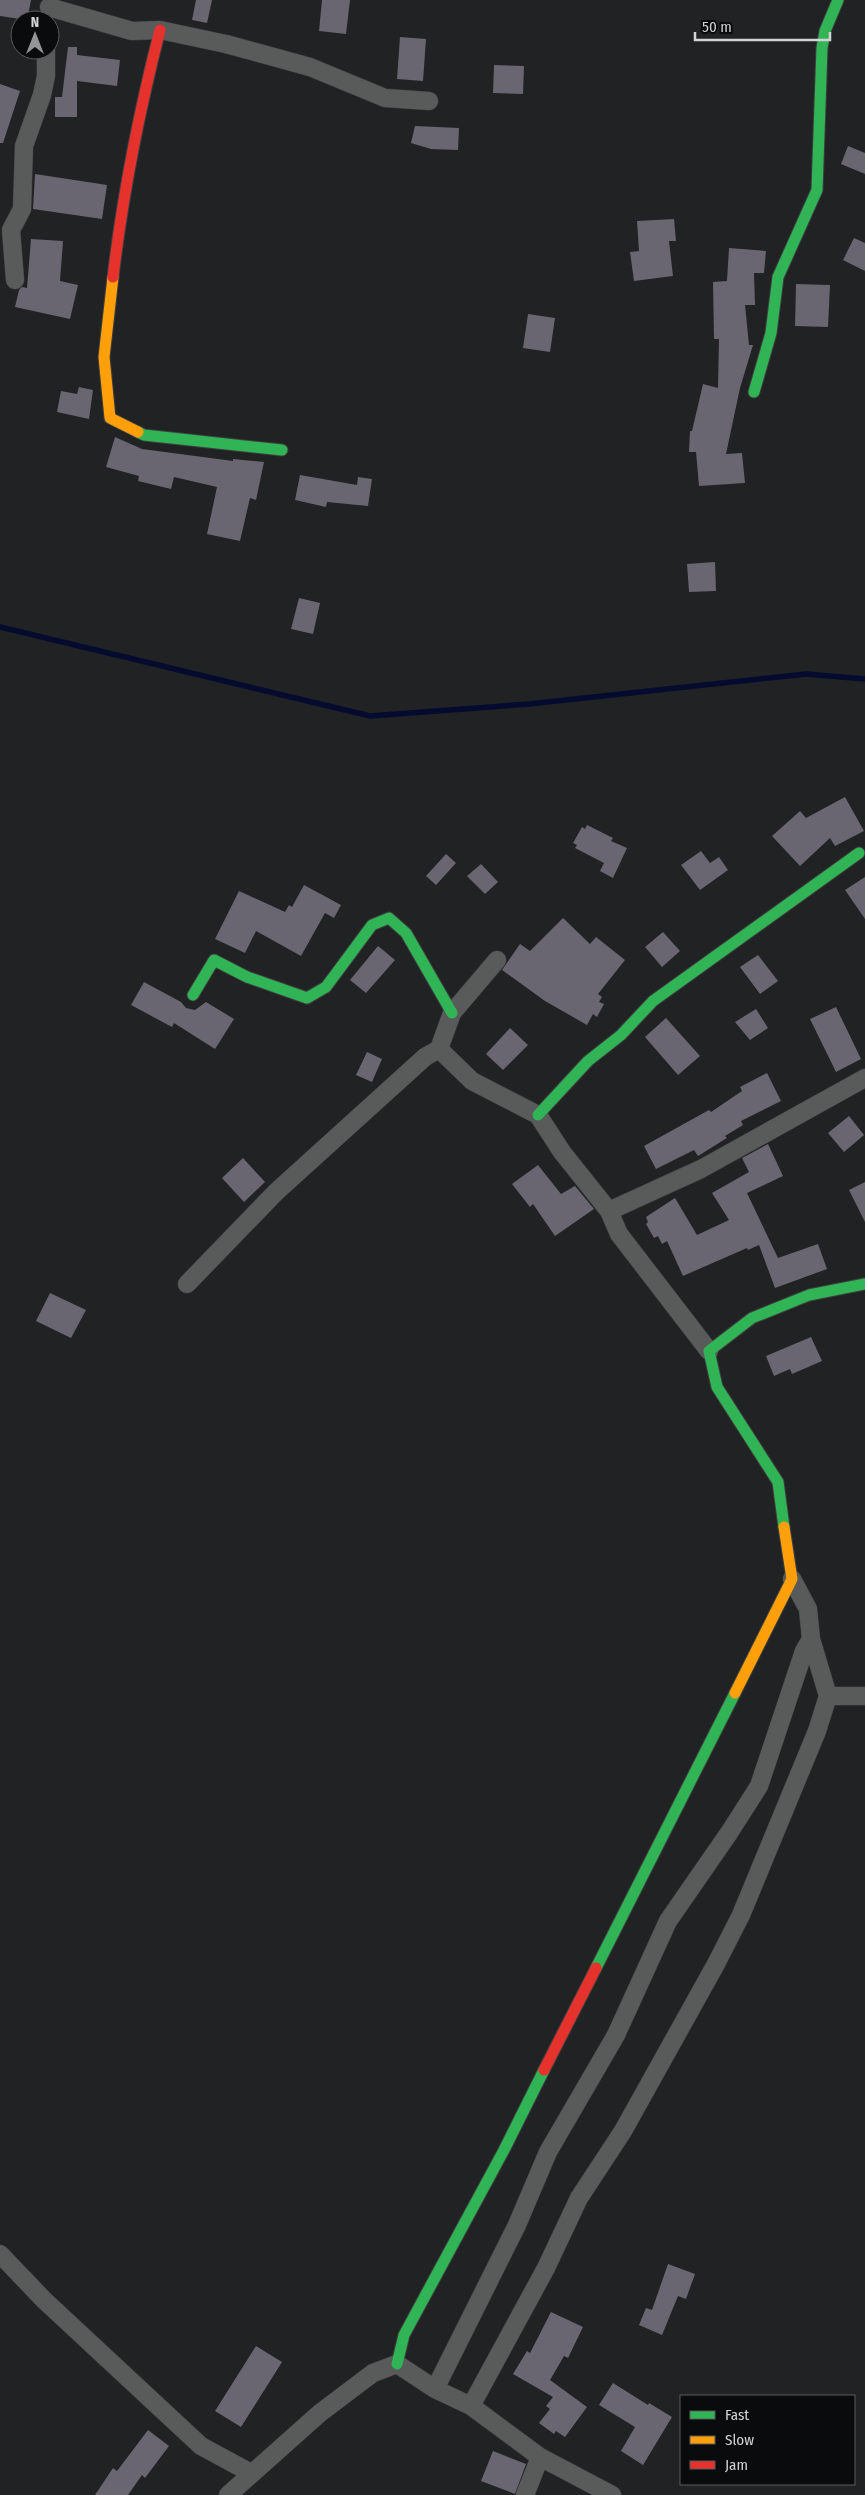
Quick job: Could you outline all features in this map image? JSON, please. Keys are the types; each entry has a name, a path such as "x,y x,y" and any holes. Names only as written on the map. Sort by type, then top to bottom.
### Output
{"street":[{"path":"754,392 771,333 778,277 814,201 817,190 820,170 822,48 825,31 838,0"},
{"path":"48,9 132,31 160,30 226,44 310,67 385,98 429,101"},
{"path":"160,30 145,89 122,202 104,357 110,418 144,435 282,450"},
{"path":"15,280 12,230 22,209 24,146 42,94 46,76 46,60"},
{"path":"538,1115 588,1061 620,1035 653,1001 859,853"},
{"path":"193,995 214,960 247,977 307,998 326,987 372,925 389,918 406,933 452,1013"},
{"path":"187,1284 276,1192 426,1057 438,1049 452,1013 496,960"},
{"path":"438,1049 472,1081 538,1115 562,1152 609,1212 619,1234 709,1351 717,1387 778,1482 792,1579 808,1609 811,1639 828,1696 817,1731 741,1915 690,2013 659,2064 623,2131 580,2198 546,2268 471,2406"},
{"path":"609,1212 701,1170 865,1078"},
{"path":"709,1351 760,1315 809,1295 865,1284"},
{"path":"398,2364 404,2335 504,2150 792,1579"},
{"path":"435,2389 517,2225 548,2152 616,2035 668,1921 729,1833 758,1786 804,1651 811,1639"},
{"path":"828,1696 865,1696"},
{"path":"0,2254 44,2300 201,2446 251,2473"},
{"path":"398,2364 435,2389 471,2406 540,2457 612,2495"},
{"path":"228,2495 320,2413 373,2373 398,2364"},
{"path":"525,2495 540,2457"}],"building":[{"path":"0,0 31,0 29,10 10,10 10,17 0,16"},
{"path":"196,0 212,0 207,23 192,20"},
{"path":"322,0 350,0 346,34 319,31"},
{"path":"400,37 426,39 423,81 397,79"},
{"path":"68,47 77,47 77,55 120,60 117,86 77,81 77,117 55,117 55,97 62,97"},
{"path":"494,65 524,66 523,94 493,93"},
{"path":"0,84 20,91 3,143 0,143"},
{"path":"415,126 459,128 458,150 431,149 411,143"},
{"path":"848,146 865,153 865,174 841,164"},
{"path":"35,174 107,185 102,219 33,209"},
{"path":"674,219 676,241 669,241 673,276 634,281 630,252 639,251 637,221"},
{"path":"854,238 865,243 865,271 843,260"},
{"path":"31,239 63,241 60,281 78,285 70,319 15,307 19,290 22,287 27,288"},
{"path":"729,248 766,251 764,273 754,273 755,305 745,305 749,345 753,345 740,388 726,454 742,453 745,483 699,486 696,452 689,452 690,431 692,431 703,384 718,388 719,339 714,339 713,282 727,281"},
{"path":"796,284 830,285 828,327 795,326"},
{"path":"528,314 555,318 550,352 523,348"},
{"path":"79,387 93,390 89,419 57,412 61,391 77,394"},
{"path":"115,437 142,449 233,461 233,459 264,462 256,500 250,498 240,541 207,534 217,487 174,477 171,489 138,481 139,476 106,467"},
{"path":"300,475 357,485 358,477 372,479 368,506 327,502 326,507 295,500"},
{"path":"715,562 716,591 689,592 687,564"},
{"path":"299,598 320,603 313,634 291,629"},
{"path":"845,797 864,831 835,846 830,838 800,866 772,836 800,811 806,818"},
{"path":"587,825 613,838 611,841 627,848 613,878 600,871 604,863 575,848 577,845 573,843 582,827 585,829"},
{"path":"701,851 710,863 719,857 728,870 700,890 681,865"},
{"path":"446,854 456,863 436,885 426,876"},
{"path":"481,864 498,882 485,894 467,876"},
{"path":"865,877 865,919 845,890"},
{"path":"304,885 341,905 334,918 325,913 301,956 256,931 245,953 215,939 239,891 285,912 289,905 292,907"},
{"path":"563,918 590,944 596,937 625,960 598,994 602,997 599,1002 604,1004 597,1017 593,1014 587,1025 545,1001 502,970 520,944 530,951"},
{"path":"663,932 680,951 662,967 645,947"},
{"path":"378,946 395,960 366,993 350,980"},
{"path":"758,955 778,981 760,994 740,967"},
{"path":"144,982 181,1002 186,1008 195,1010 206,1002 234,1019 215,1049 174,1023 172,1027 131,1005"},
{"path":"836,1007 861,1059 836,1072 810,1019"},
{"path":"756,1009 768,1028 750,1040 735,1022"},
{"path":"666,1018 700,1056 678,1075 645,1037"},
{"path":"510,1028 528,1045 503,1070 486,1054"},
{"path":"367,1052 382,1059 372,1082 356,1075"},
{"path":"767,1073 781,1101 741,1121 743,1125 725,1136 727,1138 698,1156 694,1150 656,1169 644,1146 709,1110 711,1112 742,1091 740,1087"},
{"path":"849,1116 864,1135 844,1152 828,1133"},
{"path":"768,1144 783,1176 747,1193 778,1258 818,1244 827,1269 775,1288 759,1245 748,1250 747,1248 683,1276 667,1241 662,1244 658,1236 654,1238 646,1224 648,1222 646,1217 675,1198 697,1235 729,1220 712,1193 749,1172 742,1158"},
{"path":"243,1158 265,1182 244,1202 222,1178"},
{"path":"538,1165 561,1194 575,1186 594,1209 555,1236 533,1204 530,1207 512,1184"},
{"path":"865,1182 865,1222 849,1190"},
{"path":"50,1293 86,1310 71,1338 36,1321"},
{"path":"811,1337 822,1361 792,1374 790,1369 774,1376 766,1356"},
{"path":"668,2264 695,2274 686,2299 678,2296 662,2335 639,2325 646,2308 652,2310"},
{"path":"551,2312 583,2327 568,2358 564,2356 550,2380 587,2407 565,2437 556,2431 554,2434 539,2423 550,2409 546,2406 553,2397 513,2374 527,2351 530,2353"},
{"path":"256,2346 282,2362 241,2427 215,2411"},
{"path":"613,2383 648,2405 649,2403 672,2417 643,2465 621,2451 635,2427 599,2405"},
{"path":"148,2430 169,2446 145,2478 142,2475 128,2495 95,2495 113,2468 117,2471"},
{"path":"493,2451 526,2464 515,2494 481,2481"}],"waterway":[{"path":"0,627 370,716 529,704 806,674 865,679"}],"traffic: fast":[{"path":"754,392 771,333 778,277 817,190 822,48 825,31 838,0"},
{"path":"138,432 144,435 282,450"},
{"path":"538,1115 588,1061 621,1035 653,1001 859,853"},
{"path":"193,995 214,960 247,977 307,998 326,987 372,925 389,918 406,933 452,1013"},
{"path":"784,1527 778,1482 717,1387 709,1351 752,1318 809,1295 865,1284"},
{"path":"596,1968 735,1693"},
{"path":"397,2364 404,2335 504,2150 544,2070"}],"traffic: slow":[{"path":"113,277 104,357 110,418 138,432"},
{"path":"735,1693 792,1579 784,1527"}],"traffic: jam":[{"path":"113,277 132,153 160,30"},
{"path":"544,2070 596,1968"}]}
